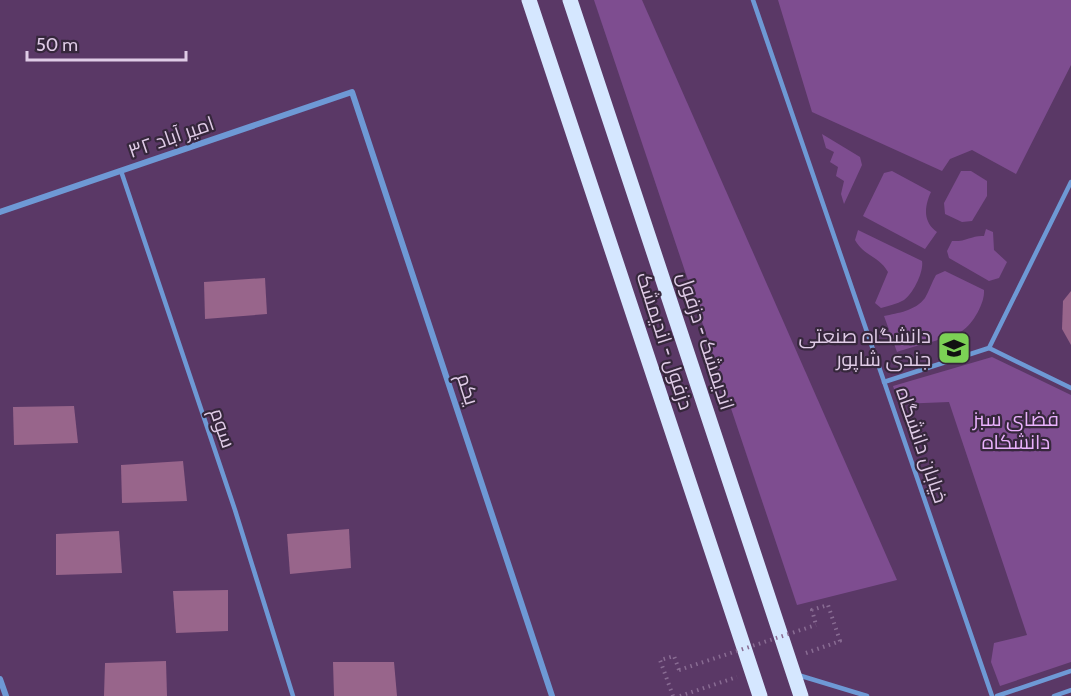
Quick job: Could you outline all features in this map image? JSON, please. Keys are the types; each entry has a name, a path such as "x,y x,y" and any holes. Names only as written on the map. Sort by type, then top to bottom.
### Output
{"main road":[{"name":"دزفول - اندیمشک","path":"529,0 760,696"},
{"name":"اندیمشک - دزفول","path":"570,0 801,696"}],"street":[{"name":"۳۲ امیر آباد","path":"0,212 352,92"},
{"name":"یکم","path":"352,92 552,696"},
{"path":"0,679 6,696"}],"lane":[{"name":"خیابان دانشگاه","path":"753,0 992,696"},
{"name":"سوم","path":"121,171 235,510 294,696"},
{"path":"989,348 1071,182"},
{"path":"884,382 989,348 1071,388"},
{"path":"792,667 867,696"},
{"path":"997,696 1071,671"},
{"path":"1054,696 1071,690"}],"path":[{"path":"673,696 660,660 674,656 679,670 816,625 812,610 828,605 840,641 792,667"},
{"path":"680,696 752,672"}],"green space":[{"path":"594,0 642,0 897,580 797,605"},
{"path":"778,0 1071,0 1071,65 1016,174 972,150 950,159 942,171 812,112"},
{"path":"822,134 860,157 862,165 844,204 841,194 844,181 836,176 838,167 830,162 834,152 826,148"},
{"path":"892,171 931,192 926,214 929,224 937,232 925,249 863,216 884,173"},
{"path":"961,171 971,171 987,181 987,196 972,221 962,222 945,214 944,203"},
{"path":"986,229 993,232 994,250 1007,262 999,278 989,281 949,258 947,251 952,241 984,236"},
{"path":"858,230 922,261 917,282 904,300 881,308 875,303 888,272 859,246 855,240"},
{"path":"945,271 984,290 983,301 978,313 962,331 897,352 884,316 916,306 925,298 936,275"},
{"name":"فضای سبز دانشکاه","path":"992,357 1071,395 1071,662 1000,686 991,662 994,643 1027,635 949,402 899,404 893,386"}],"building":[{"path":"265,278 267,314 205,319 204,282"},
{"path":"1071,291 1071,345 1062,329 1063,301"},
{"path":"74,406 78,443 14,445 13,407"},
{"path":"183,461 187,501 122,503 121,465"},
{"path":"349,529 351,568 290,574 287,534"},
{"path":"119,531 122,573 56,575 56,534"},
{"path":"228,590 228,631 176,633 173,591"},
{"path":"166,661 167,696 104,696 105,663"},
{"path":"333,662 394,662 397,696 334,696"}],"place":[{"name":"دانشگاه صنعتی جندی شاپور","path":"954,348"}]}
